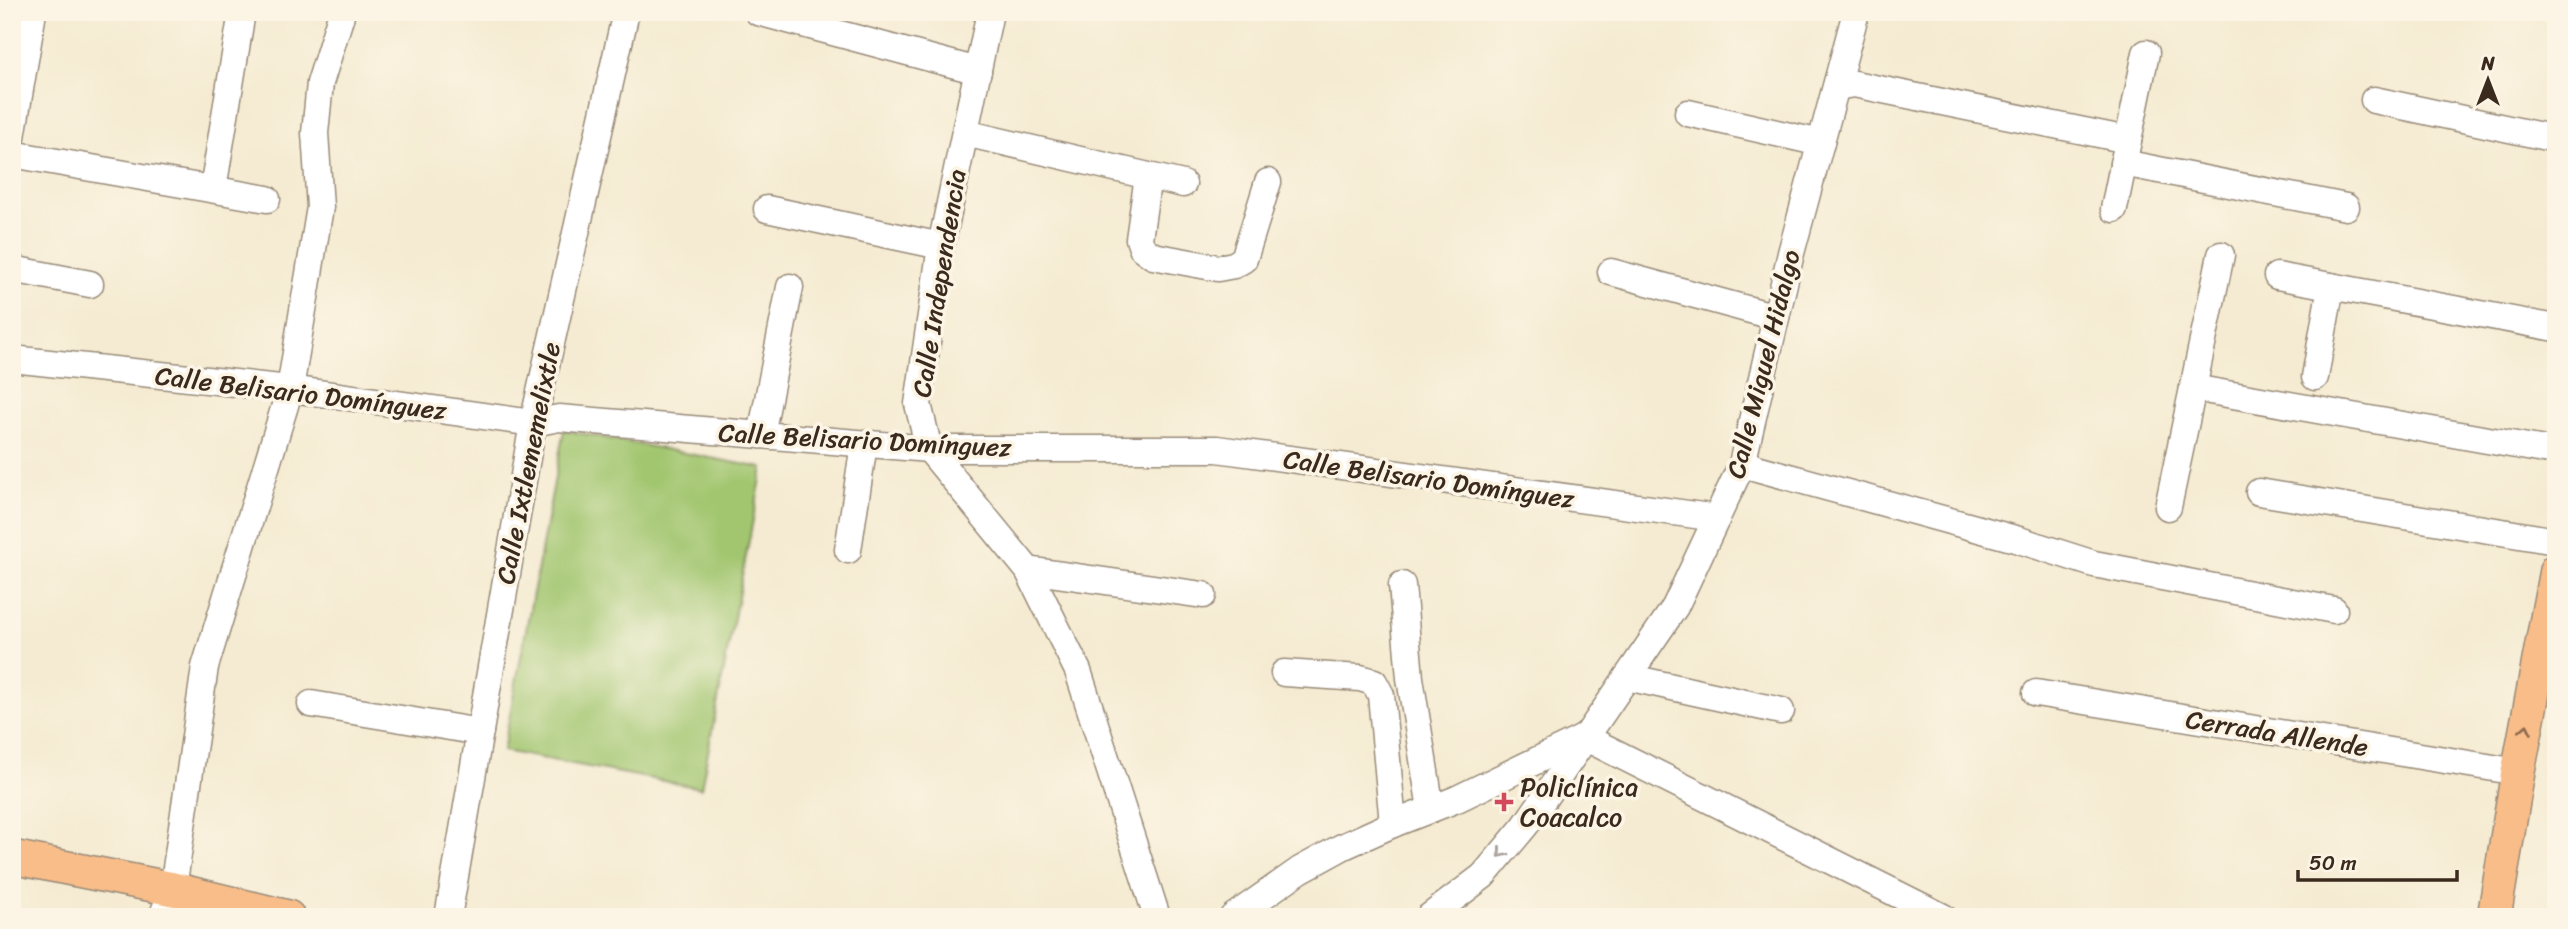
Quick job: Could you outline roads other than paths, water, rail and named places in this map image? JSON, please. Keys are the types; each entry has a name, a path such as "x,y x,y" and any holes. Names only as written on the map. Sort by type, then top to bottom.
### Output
{"main road":[{"path":"2494,917 2556,570"},
{"path":"12,856 167,903 288,917"}],"street":[{"path":"12,136 33,12"},
{"path":"167,903 205,667 290,389 320,207 315,133 320,83 342,12"},
{"name":"Calle Ixtlememelixtle","path":"448,917 533,423 626,12"},
{"path":"758,12 978,71"},
{"name":"Calle Independencia","path":"990,12 941,246 918,404 929,449 1028,570 1078,671 1157,917"},
{"name":"Calle Miguel Hidalgo","path":"1429,917 1483,876 1525,826 1675,607 1717,518 1742,464 1776,317 1856,12"},
{"path":"213,189 241,18"},
{"path":"2113,209 2146,52"},
{"path":"1836,87 1854,84 2346,207"},
{"path":"2374,100 2556,139"},
{"path":"1688,113 1821,143"},
{"path":"965,133 1183,184"},
{"path":"12,154 267,199"},
{"path":"1148,176 1139,239 1142,248 1153,256 1217,268 1234,265 1244,259 1268,182"},
{"path":"767,209 941,246"},
{"path":"2168,507 2221,256"},
{"path":"12,269 90,284"},
{"path":"1611,272 1776,317"},
{"path":"2277,276 2556,328"},
{"path":"2315,377 2331,286"},
{"path":"761,435 790,287"},
{"name":"Calle Belisario Domínguez","path":"12,359 290,389 533,423 559,418 929,449 1217,449 1717,518"},
{"path":"2193,388 2556,452"},
{"path":"848,550 864,444"},
{"path":"1742,464 2019,540 2094,564 2334,611"},
{"path":"2259,492 2556,541"},
{"path":"1028,570 1203,595"},
{"path":"1402,585 1410,678 1432,808"},
{"path":"1284,673 1360,678 1374,682 1381,695 1392,824"},
{"path":"1627,677 1781,711"},
{"name":"Cerrada Allende","path":"2036,693 2518,772"},
{"path":"311,704 480,732"},
{"path":"1233,917 1300,870 1392,824 1457,799 1584,737 1943,917"},
{"path":"1441,917 1462,892"}],"place":[{"name":"Policlínica Coacalco","path":"1504,802"}]}
